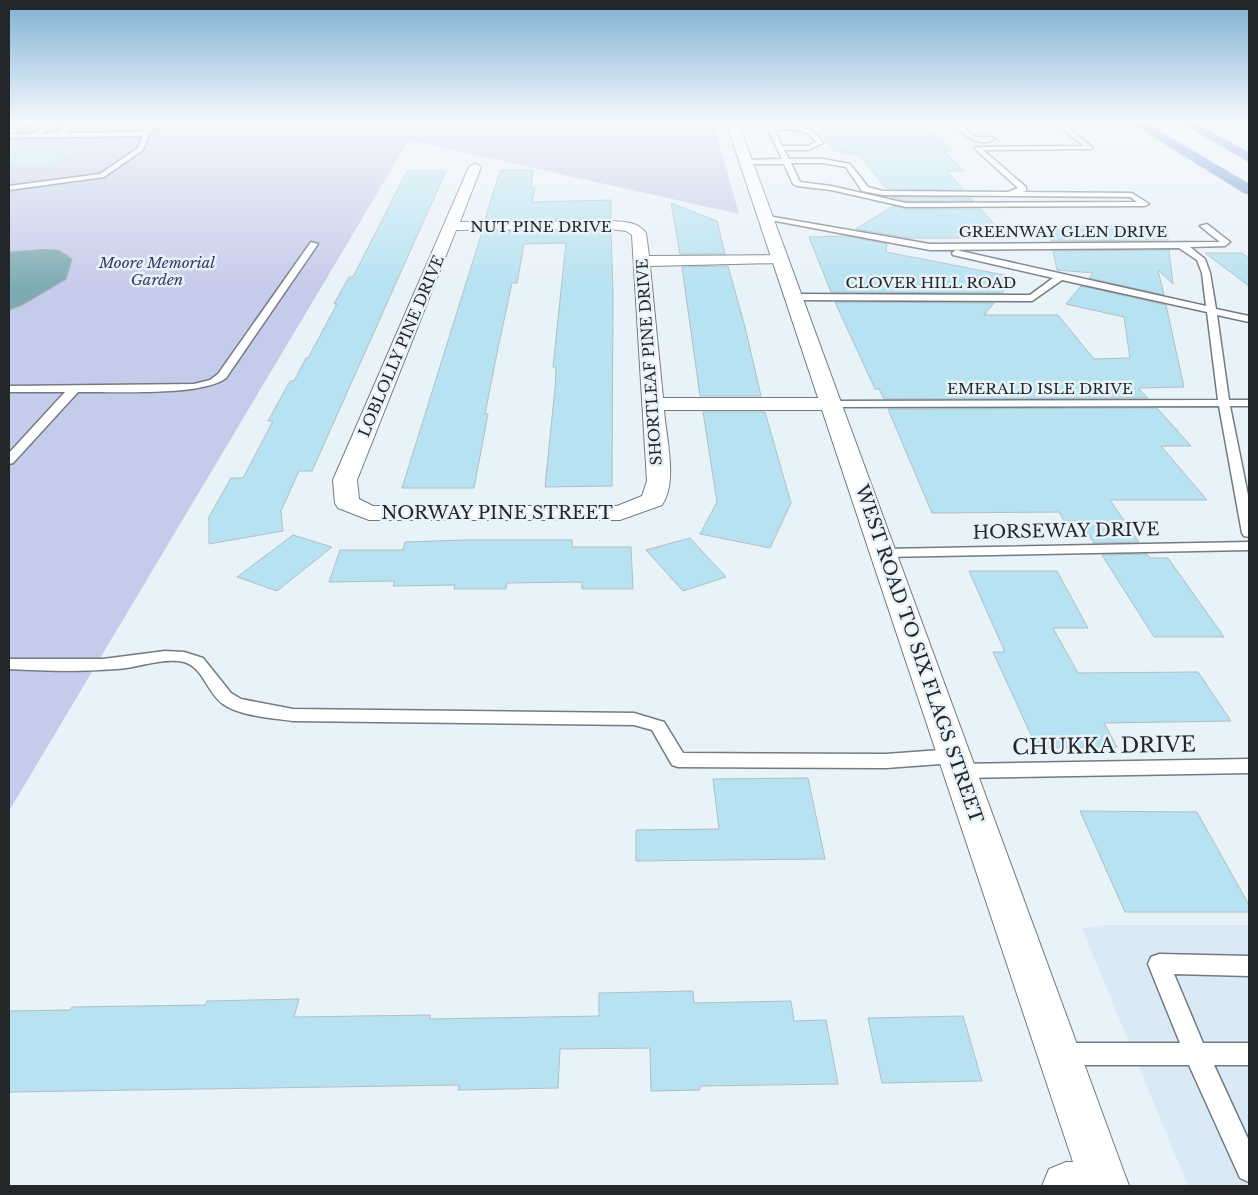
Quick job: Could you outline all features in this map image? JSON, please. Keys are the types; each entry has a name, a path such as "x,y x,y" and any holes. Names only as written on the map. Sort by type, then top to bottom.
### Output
{"highway":[{"path":"1229,178 1249,190"}],"street":[{"name":"LOBLOLLY PINE DRIVE","path":"369,513 347,503 345,480 471,178"},
{"name":"WEST ROAD TO SIX FLAGS STREET","path":"751,178 1059,1054 1092,1186"},
{"name":"NUT PINE DRIVE","path":"451,226 610,225 630,228"},
{"name":"SHORTLEAF PINE DRIVE","path":"630,228 640,233 658,481 653,500"},
{"path":"642,261 780,258"},
{"path":"653,404 831,404"},
{"name":"NORWAY PINE STREET","path":"369,513 620,513 653,500"}],"lane":[{"path":"9,188 88,178"},
{"path":"794,178 797,184 838,186 906,205 1145,204 1132,194 883,193 865,189 857,178"},
{"path":"1005,194 1023,189 1010,178"},
{"name":"GREENWAY GLEN DRIVE","path":"765,217 930,247 1181,245 1201,260 1206,273 1224,403 1249,533"},
{"path":"1181,245 1225,244 1226,242 1204,226"},
{"path":"9,389 194,387 214,382 222,376 314,244"},
{"path":"930,247 1249,319"},
{"name":"CLOVER HILL ROAD","path":"794,297 1032,298 1061,276"},
{"path":"9,460 74,388"},
{"name":"EMERALD ISLE DRIVE","path":"831,404 1249,403"},
{"name":"HORSEWAY DRIVE","path":"883,553 1249,546"},
{"name":"CHUKKA DRIVE","path":"9,664 46,666 117,664 173,656 193,659 203,668 209,678 230,702 269,712 293,715 634,719 658,726 678,760 1249,766"},
{"path":"1249,966 1159,964 1196,1054 1249,1169"},
{"path":"1059,1054 1249,1054"}],"path":[{"path":"9,252 58,250 72,259 66,279 22,305 9,310"}],"shaded area":[{"path":"42,249 58,250 72,259 66,279 22,305 9,310 9,252"},
{"path":"1106,925 1249,925 1249,1186 1188,1186 1082,928"}],"green space":[{"name":"Moore Memorial Garden","path":"9,178 386,178 9,811"},
{"name":"Moore Memorial Garden","path":"577,178 729,178 739,214"}],"building":[{"path":"404,178 443,178 312,471 299,471 281,511 283,531 209,544 209,517 231,478 243,478 273,421 268,421 290,381 294,381 306,358 308,358 349,277 353,277"},
{"path":"498,178 532,178 531,188 535,188 532,202 611,200 611,219 485,220"},
{"path":"878,178 953,178 964,190 887,189"},
{"path":"892,197 971,198 974,201 906,201"},
{"path":"671,203 717,221 725,254 680,254"},
{"path":"893,206 906,209 981,209 1007,238 909,238 856,229"},
{"path":"1167,225 1168,240 1051,241 1048,226"},
{"path":"611,231 613,293 612,486 545,487 555,388 556,367 553,367 566,243 524,244 517,283 512,283 498,348 485,414 488,414 474,488 402,488 482,232"},
{"path":"846,236 887,244 886,252 1015,277 1002,293 831,292 809,237"},
{"path":"1169,250 1173,284 1158,270 1164,295 1089,278 1093,273 1057,270 1053,251"},
{"path":"1205,253 1242,253 1249,258 1249,286"},
{"path":"728,266 761,396 700,396 682,267"},
{"path":"1081,286 1166,305 1184,387 1138,388 1148,398 884,399 879,389 875,389 835,302 994,303 984,315 1058,315 1094,359 1130,358 1124,317 1066,304"},
{"path":"1157,408 1191,446 1161,446 1207,500 1110,500 1139,542 1094,543 1080,521 1064,521 1059,512 932,513 888,409"},
{"path":"703,412 765,412 791,503 770,548 700,534 717,502"},
{"path":"293,535 332,547 277,591 237,577"},
{"path":"690,538 726,577 683,591 646,550"},
{"path":"572,540 572,547 631,547 633,589 582,589 582,582 507,583 506,589 454,589 455,585 393,586 395,581 329,582 340,550 403,550 405,542"},
{"path":"1147,554 1150,558 1168,558 1224,637 1154,637 1102,555"},
{"path":"969,571 1057,571 1088,628 1053,628 1078,673 1198,672 1231,721 1104,723 1117,747 1037,748 993,652 1005,652"},
{"path":"808,778 825,859 636,861 636,830 719,829 713,779"},
{"path":"1080,811 1197,812 1249,905 1249,912 1125,912"},
{"path":"693,991 694,1003 791,1001 794,1021 826,1020 838,1084 700,1086 700,1090 651,1091 650,1048 560,1049 558,1088 458,1090 459,1085 9,1092 9,1011 70,1010 72,1007 205,1005 207,1001 299,999 294,1017 430,1015 430,1019 599,1016 599,993"},
{"path":"963,1016 982,1081 882,1083 868,1018"}]}
